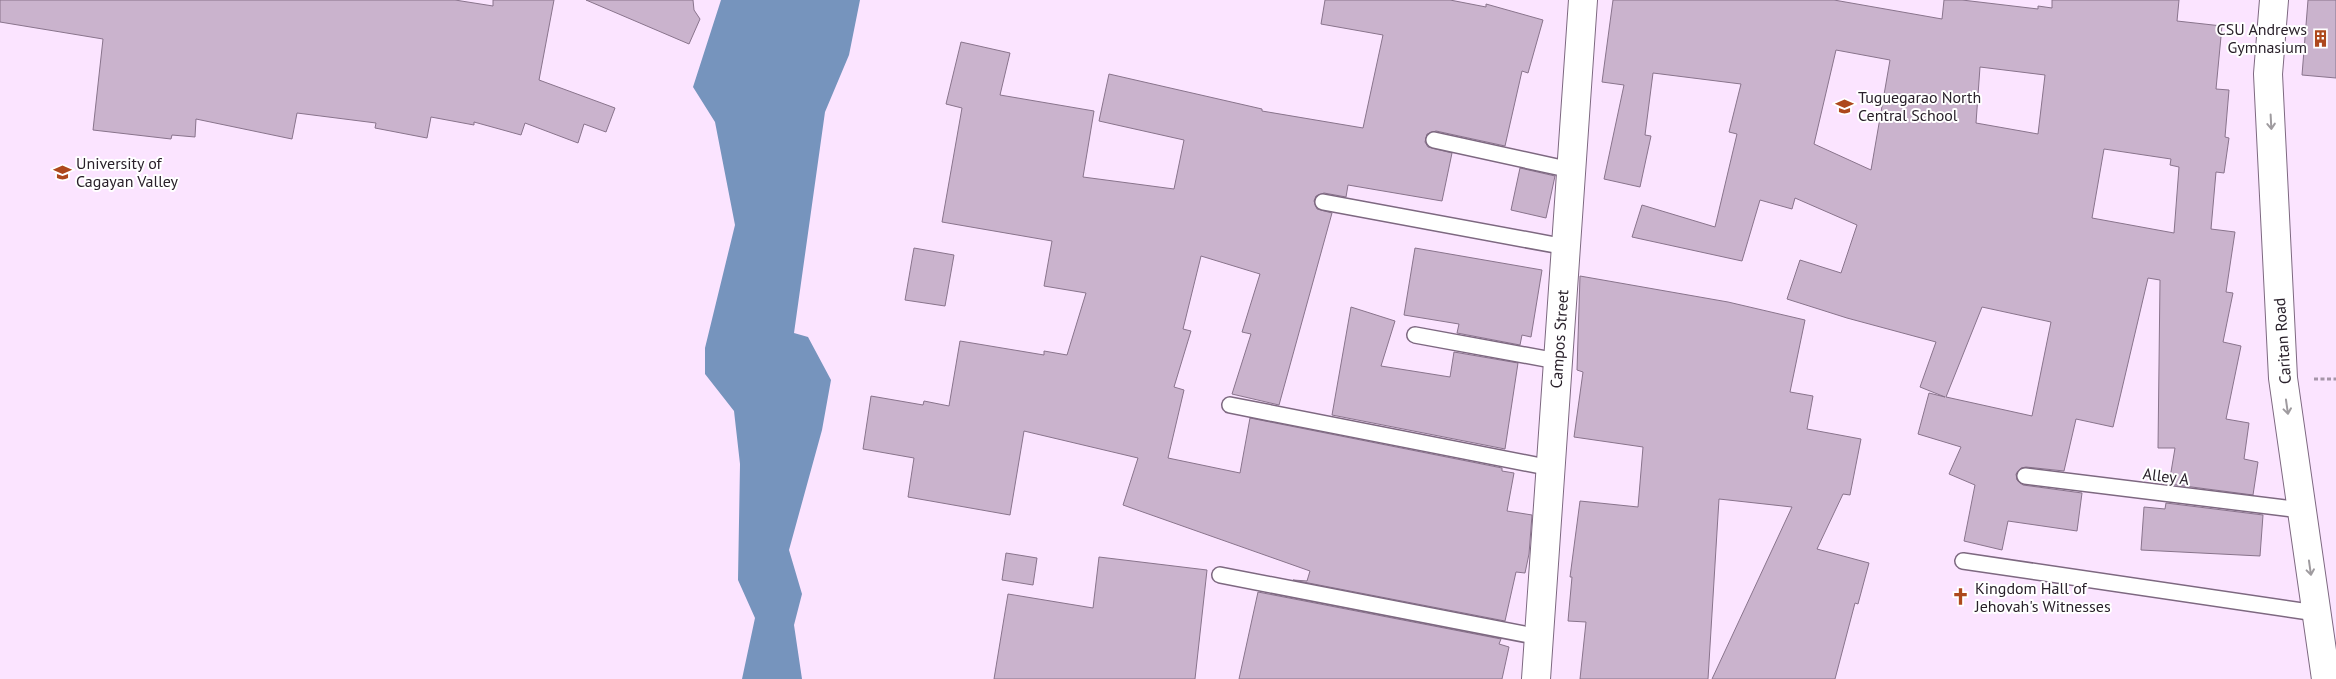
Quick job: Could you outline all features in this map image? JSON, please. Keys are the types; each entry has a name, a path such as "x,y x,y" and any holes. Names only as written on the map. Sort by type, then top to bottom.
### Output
{"street":[{"name":"Campos Street","path":"1536,679 1582,0"},
{"name":"Caritan Road","path":"2274,0 2268,74 2283,378 2326,679"}],"lane":[{"path":"1434,140 1570,170"},
{"path":"1323,202 1566,247"},
{"path":"1415,335 1558,361"},
{"path":"1230,405 1551,468"},
{"name":"Alley A","path":"2026,476 2301,510"},
{"path":"1963,561 2316,612"},
{"path":"1220,575 1539,637"}],"water":[{"path":"721,0 860,0 849,55 825,112 794,333 808,337 831,380 822,430 789,550 802,594 794,625 802,679 742,679 755,618 738,580 740,464 734,411 705,374 705,348 735,225 715,122 693,87"}],"building":[{"path":"0,0 455,0 493,6 493,0 554,0 539,80 615,108 606,132 584,124 578,143 525,123 521,135 474,122 474,125 431,117 427,138 375,128 376,123 297,113 292,139 196,119 195,137 172,135 171,139 93,130 103,39 0,22"},
{"path":"586,0 693,0 694,10 700,19 689,44"},
{"path":"1325,0 1450,0 1486,7 1486,4 1543,20 1528,73 1522,71 1505,146 1436,131 1427,134 1425,142 1428,147 1452,153 1442,201 1348,185 1346,197 1324,193 1316,196 1314,201 1317,209 1332,213 1279,405 1232,394 1251,334 1242,332 1260,274 1201,256 1183,329 1191,331 1174,387 1184,390 1168,458 1240,473 1250,418 1502,468 1502,471 1514,473 1507,511 1532,515 1529,554 1525,573 1516,572 1505,621 1293,580 1307,581 1310,571 1123,505 1138,458 1024,431 1010,515 908,497 914,458 863,449 871,396 923,405 924,401 949,406 960,341 1044,355 1044,351 1067,355 1086,293 1044,286 1052,241 942,222 962,108 946,104 961,42 1010,53 1000,95 1094,111 1083,177 1174,189 1184,140 1099,121 1109,74 1262,109 1262,111 1363,128 1383,35 1321,24"},
{"path":"1613,0 1834,0 1942,19 1944,0 1962,0 2038,9 2038,6 2052,8 2052,0 2179,0 2177,21 2222,26 2216,89 2229,90 2225,137 2229,138 2224,173 2216,172 2211,229 2235,232 2226,292 2233,293 2223,342 2241,346 2226,419 2249,423 2244,459 2258,462 2253,495 2169,484 2175,448 2158,448 2160,280 2148,278 2113,427 2076,419 2064,471 2026,467 2021,468 2016,474 2017,480 2023,485 2082,493 2077,531 2008,521 2002,550 1964,541 1975,485 1949,474 1961,447 1918,434 1929,393 1945,397 1920,387 1936,342 1847,318 1787,299 1800,260 1841,273 1857,225 1795,198 1792,209 1760,200 1742,261 1632,237 1642,205 1715,227 1737,134 1729,132 1741,84 1653,73 1645,135 1651,136 1640,187 1604,179 1624,85 1602,82","holes":["1836,50 1890,60 1871,170 1814,144","1980,67 2045,75 2038,134 1976,123","2104,149 2171,159 2170,165 2179,167 2174,233 2092,218","1982,307 2051,322 2032,416 1946,397"]},
{"name":"CSU Andrews Gymnasium","path":"2308,0 2336,0 2336,78 2302,75"},
{"path":"1520,168 1555,176 1546,218 1511,210"},
{"path":"914,248 954,255 945,306 905,300"},
{"path":"1415,248 1542,270 1531,337 1522,335 1520,345 1457,333 1459,324 1404,315"},
{"path":"1580,276 1728,302 1805,320 1790,392 1813,396 1807,429 1861,439 1850,495 1843,494 1817,549 1869,563 1858,604 1855,603 1835,679 1712,679 1792,507 1719,499 1708,679 1580,679 1586,622 1568,621 1572,577 1570,577 1580,501 1638,507 1643,447 1574,437 1583,372 1577,370"},
{"path":"1351,307 1395,321 1381,366 1450,377 1454,352 1518,363 1505,449 1332,415"},
{"path":"2166,503 2263,515 2260,556 2141,550 2144,507 2165,509"},
{"path":"1006,553 1037,558 1033,585 1002,580"},
{"path":"1099,557 1207,570 1195,679 994,679 1008,594 1093,608"},
{"path":"1258,592 1501,639 1499,644 1509,647 1502,679 1239,679"}],"place":[{"name":"CSU Andrews Gymnasium","path":"2321,38"},
{"name":"Tuguegarao North Central School","path":"1844,106"},
{"name":"University of Cagayan Valley","path":"62,172"},
{"name":"Kingdom Hall of Jehovah's Witnesses","path":"1961,597"}]}
